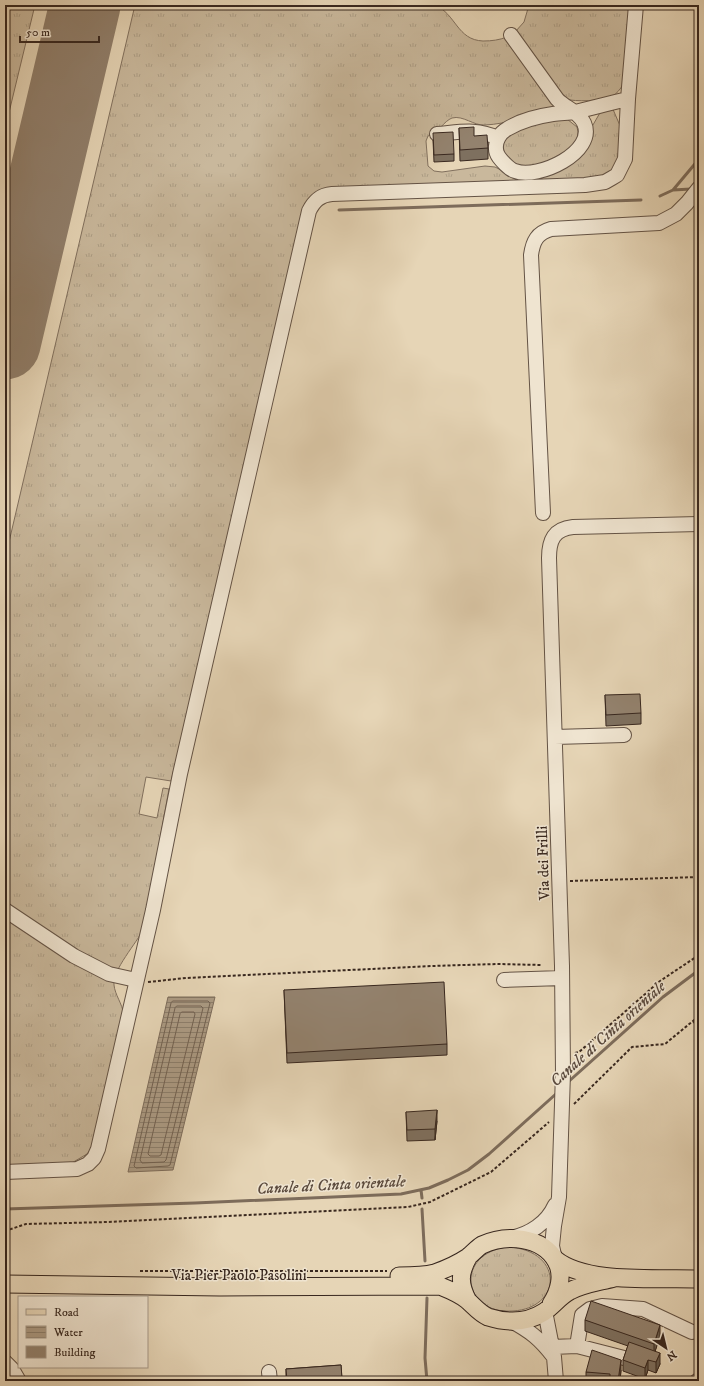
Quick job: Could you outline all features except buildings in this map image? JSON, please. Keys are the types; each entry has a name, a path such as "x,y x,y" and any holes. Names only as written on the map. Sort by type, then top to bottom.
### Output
{"main road":[{"name":"Via Pier Paolo Pasolini","path":"5,1275 414,1276 435,1273 454,1265 469,1256 482,1245 505,1239 521,1239 537,1243 566,1267 581,1272 614,1278 699,1279"},
{"name":"Via Pier Paolo Pasolini","path":"468,1301 461,1285 461,1278 464,1265 469,1256"},
{"path":"548,1308 556,1296 560,1285 560,1274 555,1259"},
{"name":"Via Pier Paolo Pasolini","path":"5,1284 220,1287 440,1286 456,1292 478,1311 487,1316 511,1322 533,1317 548,1308 564,1294 572,1290 614,1278"}],"street":[{"path":"5,1172 77,1169 88,1164 94,1158 98,1149 141,981 153,910 180,774 311,206 320,197 332,194 585,185 605,182 617,174 625,159 628,99 636,5"},
{"path":"511,35 561,104 573,112 581,118 584,122 586,133 578,148 572,155 555,166 535,171 516,172 504,163 497,154 496,148 499,135 508,128 530,119 553,114 573,112 628,99"},
{"path":"438,134 473,131 482,132 498,138"},
{"path":"543,513 531,255 533,244 540,234 551,229 659,223 676,214 697,190"},
{"name":"Via dei Frilli","path":"555,1259 553,1252 553,1237 559,1197 562,1078 562,972 549,550 552,539 559,532 567,528 579,526 699,524"},
{"path":"555,737 624,735"},
{"path":"5,910 74,956 109,974 141,981"},
{"path":"504,980 562,972"},
{"name":"Via dei Frilli","path":"505,1239 519,1236 537,1227 552,1212 559,1197"},
{"path":"577,1346 582,1315 590,1309 602,1306 643,1309 692,1332"},
{"path":"548,1308 556,1381"},
{"path":"511,1322 526,1328 553,1352"},
{"path":"553,1352 577,1346 624,1358"},
{"path":"5,1362 12,1369 19,1381"}],"path":[{"path":"560,882 699,877"},
{"path":"562,1056 579,1052 660,981 699,955"},
{"path":"141,981 497,964 562,972"},
{"path":"5,1231 26,1224 109,1222 408,1207 427,1203 491,1172 561,1111 572,1107 632,1046 665,1044 699,1016"},
{"path":"693,1021 699,1028"},
{"path":"135,1271 392,1271"}],"green space":[{"path":"5,5 35,5 5,129"},
{"path":"135,5 435,5 448,14 462,32 474,40 489,41 507,37 555,105 550,109 526,117 493,124 481,125 456,117 452,118 428,136 426,141 428,166 434,171 442,172 485,166 495,167 505,172 547,172 586,137 601,111 612,107 621,128 618,165 607,177 315,195 171,781 146,777 139,814 157,818 163,788 169,789 144,928 121,964 114,979 115,989 124,1015 91,1149 87,1154 70,1164 5,1167 5,559"},
{"path":"529,5 633,5 623,85 617,93 611,97 595,100 575,101 565,99 515,32 524,22"},
{"path":"547,118 567,119 577,127 577,139 569,152 537,167 511,164 504,152 503,144 508,135"},
{"path":"508,1247 526,1250 539,1258 547,1268 550,1279 548,1290 541,1300 529,1308 513,1311 496,1310 483,1304 475,1294 471,1283 472,1271 479,1260 491,1252"}],"water":[{"path":"168,997 215,997 173,1170 128,1172"}],"waterway":[{"path":"673,190 699,159"},
{"path":"660,196 673,190 691,189"},
{"path":"339,210 641,200"},
{"name":"Canale di Cinta orientale","path":"567,1083 663,997 699,970"},
{"name":"Canale di Cinta orientale","path":"5,1209 401,1194 429,1188 468,1170 489,1154 557,1093"},
{"path":"421,1190 422,1198"},
{"path":"422,1209 425,1261"},
{"path":"427,1298 425,1358 427,1381"}],"runway":[{"path":"5,344 85,5"}]}
